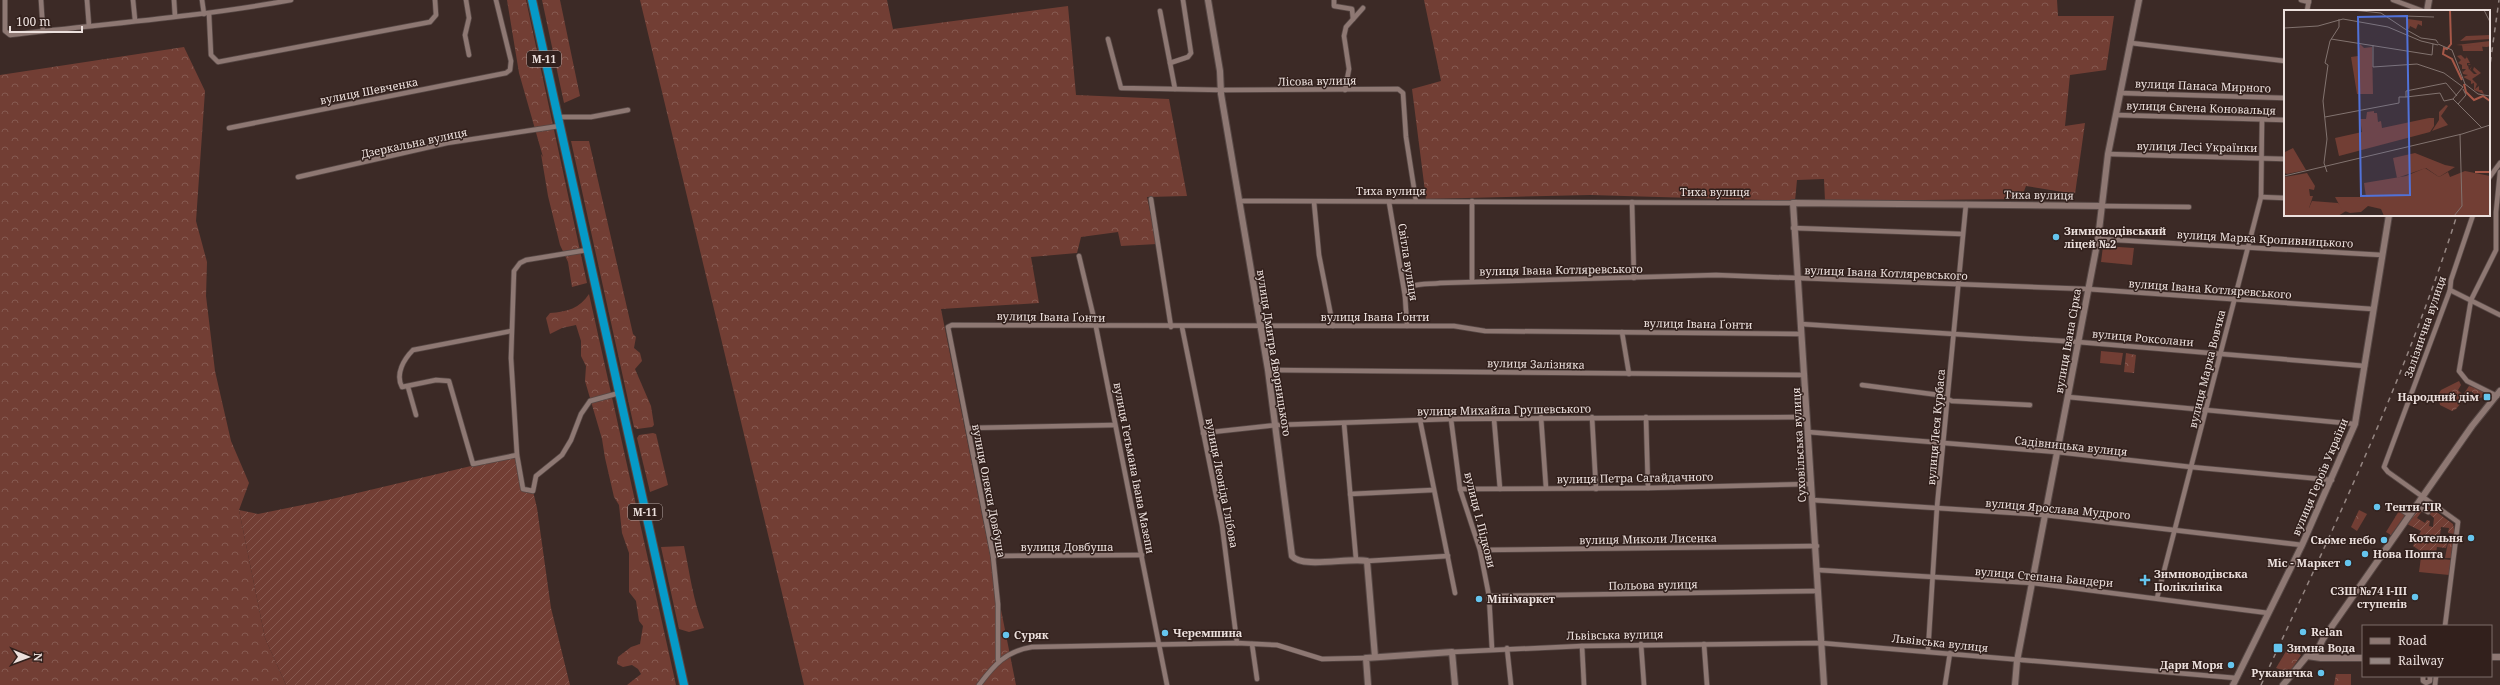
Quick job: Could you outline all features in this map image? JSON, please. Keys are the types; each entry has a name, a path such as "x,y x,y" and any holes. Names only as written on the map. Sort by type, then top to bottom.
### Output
{"highway":[{"name":"М-11","path":"532,0 684,685"}],"street":[{"path":"5,0 4,26 6,33 43,31 135,20 206,14 291,0"},
{"path":"41,0 43,31"},
{"path":"87,0 89,26"},
{"path":"133,0 135,20"},
{"path":"174,0 175,16"},
{"path":"202,0 206,14 211,55 218,62 430,22 436,16 435,0"},
{"path":"257,0 258,6"},
{"path":"466,0 469,18 465,35 469,55"},
{"name":"вулиця Шевченка","path":"229,128 510,70 511,61 496,0"},
{"path":"1170,62 1188,57 1191,53 1183,0"},
{"name":"вулиця Дмитра Яворницького","path":"1208,0 1221,89 1268,370 1292,556 1297,560 1315,562 1356,559"},
{"path":"1334,0 1334,6 1352,9 1353,19"},
{"name":"вулиця Івана Сірка","path":"2015,685 2017,661 2033,583 2056,452 2068,397 2087,289 2098,239 2108,154 2120,92 2132,43 2139,0"},
{"path":"2300,0 2309,1"},
{"path":"2392,0 2420,10"},
{"path":"2426,10 2429,0"},
{"path":"1345,90 1349,70 1344,36 1346,27 1363,8"},
{"path":"1160,11 1175,89"},
{"name":"Лісова вулиця","path":"1108,39 1121,88 1398,89 1403,93 1406,136 1416,201"},
{"path":"2132,43 2284,61"},
{"name":"вулиця Панаса Мирного","path":"2120,92 2284,98"},
{"path":"557,117 591,117 628,110"},
{"name":"вулиця Євгена Коновальця","path":"2116,115 2284,120"},
{"name":"вулиця Марка Вовчка","path":"2157,598 2261,197 2262,120"},
{"name":"Дзеркальна вулиця","path":"298,177 446,143 559,126"},
{"name":"вулиця Лесі Українки","path":"2108,154 2284,158"},
{"path":"2490,177 2500,163"},
{"path":"2315,655 2319,645 2406,513 2416,505 2472,426 2498,393 2462,376 2459,371 2471,300 2496,250 2496,212 2500,172"},
{"path":"2261,197 2284,198"},
{"path":"1150,199 1171,327"},
{"name":"Тиха вулиця","path":"1240,201 1966,204 2189,207"},
{"path":"1472,201 1472,281"},
{"path":"1314,202 1319,254 1333,326"},
{"name":"Світла вулиця","path":"1389,202 1405,296 1407,326"},
{"path":"1632,202 1634,278"},
{"name":"Суховільська вулиця","path":"1793,203 1793,228 1805,375 1810,484 1817,546 1818,591 1824,685"},
{"name":"вулиця Леся Курбаса","path":"1928,651 1937,507 1966,204"},
{"name":"вулиця Героїв України","path":"2233,685 2302,545 2332,480 2355,424 2365,366 2372,309 2389,216"},
{"name":"Залізнична вулиця","path":"2422,497 2384,467 2450,290 2451,280 2473,216"},
{"path":"1793,228 1962,234"},
{"name":"вулиця Марка Кропивницького","path":"2098,239 2382,255"},
{"path":"587,250 550,255 520,263 514,271 511,331 516,455 523,489 533,491 536,476 562,455 571,440 581,414 590,401 619,393"},
{"name":"вулиця Гетьмана Івана Мазепи","path":"1079,256 1096,327 1142,555 1166,685"},
{"name":"вулиця Івана Котляревського","path":"1405,296 1411,285 1472,281 1716,275 2087,289 2372,309"},
{"path":"2450,290 2500,315"},
{"name":"вулиця Роксолани","path":"1801,324 2078,342 2365,366"},
{"name":"вулиця Івана Ґонти","path":"948,327 952,325 1096,327 1407,326 1466,327 1485,331 1801,334"},
{"name":"вулиця Олекси Довбуша","path":"948,327 992,556 998,604 998,660"},
{"name":"вулиця Леоніда Глібова","path":"1182,327 1222,525 1237,643"},
{"path":"511,331 414,350 406,357 401,369 400,384 402,387 408,387 436,380 449,381 473,464 516,455"},
{"path":"1622,332 1629,374"},
{"name":"вулиця Залізняка","path":"1268,370 1805,375"},
{"path":"1862,385 1939,395 1948,399 2030,405"},
{"path":"408,387 416,415"},
{"path":"2068,397 2355,424"},
{"path":"1541,417 1546,488"},
{"name":"вулиця Михайла Грушевського","path":"1203,433 1276,425 1451,419 1541,417 1806,417"},
{"path":"1592,417 1596,489"},
{"path":"1646,417 1648,488"},
{"name":"вулиця І. Підкови","path":"1451,419 1460,489 1480,550 1488,596 1492,649"},
{"path":"1494,419 1500,489"},
{"path":"1420,420 1455,593"},
{"path":"1344,423 1356,559 1367,561 1448,556"},
{"path":"968,428 1115,425"},
{"name":"Садівницька вулиця","path":"1808,432 2056,452 2191,468 2332,480"},
{"name":"вулиця Петра Сагайдачного","path":"1460,489 1596,489 1810,484"},
{"path":"1350,494 1433,490"},
{"path":"2422,497 2458,522 2445,625"},
{"name":"вулиця Ярослава Мудрого","path":"1812,500 1937,507 2045,516 2175,529 2302,545"},
{"path":"2416,505 2428,512"},
{"name":"вулиця Миколи Лисенка","path":"1480,550 1817,546"},
{"name":"вулиця Довбуша","path":"992,556 1142,555"},
{"path":"1367,561 1375,657"},
{"name":"вулиця Степана Бандери","path":"1818,570 2033,583 2268,613"},
{"name":"Польова вулиця","path":"1488,596 1818,591"},
{"name":"Львівська вулиця","path":"998,660 1019,649 1032,647 1159,644 1237,643 1277,645 1322,659 1366,658 1507,648 1641,644 1821,643 1950,653 2017,661 2236,678"},
{"path":"1252,644 1257,679"},
{"path":"1641,644 1644,685"},
{"path":"1704,644 1707,685"},
{"path":"1582,646 1584,685"},
{"path":"1507,648 1511,685"},
{"path":"1452,652 1455,685"},
{"path":"1945,685 1950,653"},
{"path":"2283,685 2308,656 2315,655 2321,658 2362,658"},
{"path":"1366,658 1368,685"},
{"path":"979,685 998,660"},
{"path":"2423,677 2424,682 2431,680 2430,677"}],"green space":[{"path":"507,0 526,0 587,283 572,287 568,262 560,245 548,196 541,154 543,157 519,73"},
{"path":"542,0 560,0 580,96 564,103"},
{"path":"640,0 887,0 893,29 1068,6 1076,95 1169,99 1187,196 1147,197 1157,244 1121,246 1118,232 1081,237 1077,253 1031,257 1039,303 941,309 1016,685 804,685"},
{"path":"1424,0 2057,0 2058,16 2114,16 2106,70 2070,75 2065,126 2085,123 2075,194 2026,186 2021,199 1825,201 1824,179 1797,180 1795,201 1590,195 1426,199 1412,89 1441,81"},
{"path":"184,47 205,91 196,221 207,262 206,296 215,371 231,441 249,483 239,510 265,638 286,685 0,685 0,75"},
{"path":"571,141 589,141 633,334 636,337 634,348 640,353 642,361 635,369 651,406 654,425 652,427 637,429 634,427"},
{"path":"2103,246 2134,248 2132,265 2101,262"},
{"path":"589,294 676,685 627,685 641,674 638,669 632,665 623,667 617,664 618,657 631,647 640,644 643,626 639,621 636,601 629,592 629,553 622,533 619,505 614,497 602,439 585,381 586,366 581,356 581,341 576,325 562,328 550,334 546,318 550,313 562,312 577,306 582,303"},
{"path":"2101,351 2123,353 2121,365 2100,363"},
{"path":"2126,353 2136,355 2134,373 2124,372"},
{"path":"2459,381 2461,385 2458,390 2463,395 2469,386 2483,391 2484,397 2479,398 2471,391 2456,409 2452,411 2440,405 2438,395 2441,390"},
{"path":"656,434 668,485 650,492 637,438 639,435"},
{"path":"517,455 523,489 533,491 537,508 551,608 570,685 286,685 265,638 239,510 258,514 332,499"},
{"path":"2423,502 2453,524 2455,534 2448,533 2449,528 2441,527 2440,536 2449,537 2446,548 2437,547 2436,553 2430,553 2429,556 2422,555 2422,552 2413,546 2421,531 2407,524 2419,508 2422,511 2417,518 2425,523 2427,520 2430,521 2429,526 2433,527 2434,518 2420,506"},
{"path":"2359,510 2367,514 2357,531 2351,527"},
{"path":"2399,511 2405,515 2391,535 2386,532"},
{"path":"2449,537 2454,538 2451,558 2445,558"},
{"path":"684,546 694,598 704,628 689,632 679,629 661,547"},
{"path":"2421,557 2451,560 2449,575 2419,572"},
{"path":"2288,648 2301,655 2289,673 2276,668"},
{"path":"2336,674 2351,674 2351,685 2334,685"}],"railway":[{"path":"2490,65 2499,0"},
{"path":"2261,685 2341,511 2391,394 2415,335 2457,216"}],"place":[{"name":"Зимноводівський ліцей №2","path":"2056,237"},
{"name":"Народний дім","path":"2487,397"},
{"name":"Тенти TIR","path":"2377,507"},
{"name":"Котельня","path":"2471,538"},
{"name":"Сьоме небо","path":"2384,540"},
{"name":"Нова Пошта","path":"2365,554"},
{"name":"Міс - Маркет","path":"2348,563"},
{"name":"Зимноводівська Поліклініка","path":"2145,580"},
{"name":"СЗШ №74 І-ІІІ ступенів","path":"2415,597"},
{"name":"Мінімаркет","path":"1479,599"},
{"name":"Relan","path":"2303,632"},
{"name":"Черемшина","path":"1165,633"},
{"name":"Суряк","path":"1006,635"},
{"name":"Зимна Вода","path":"2278,648"},
{"name":"Дари Моря","path":"2231,665"},
{"name":"Рукавичка","path":"2321,673"}]}
